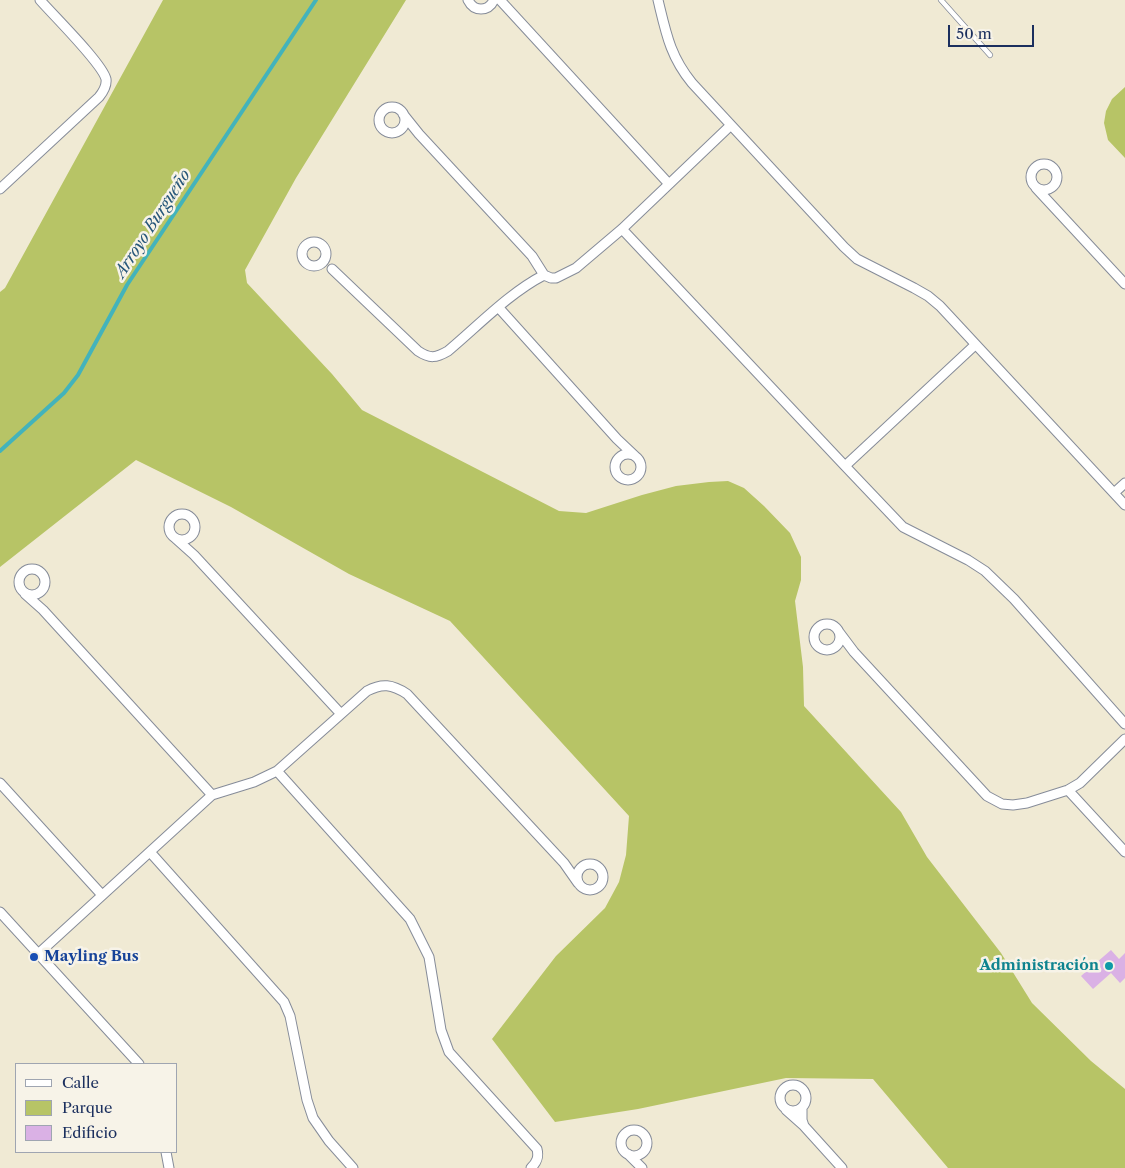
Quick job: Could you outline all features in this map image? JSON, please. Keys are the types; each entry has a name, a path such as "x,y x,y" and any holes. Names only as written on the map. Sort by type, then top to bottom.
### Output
{"street":[{"path":"0,189 99,97 105,88 106,79 99,65 40,0"},
{"path":"468,0 477,9 486,9 492,3 508,10"},
{"path":"500,0 669,184"},
{"path":"658,0 675,60 692,83 857,259 928,296 940,306 1125,505"},
{"path":"419,134 412,130 400,130 392,133 384,131 379,124 379,116 389,107 397,108 532,256 544,275"},
{"path":"400,130 404,123 403,114"},
{"path":"332,270 309,265 303,260 301,252 305,244 317,242 324,246 332,270 418,351 432,358 439,357 531,282 544,275 556,278 576,268 622,229 731,125"},
{"path":"1053,206 1051,199 1052,187 1057,180 1056,171 1050,165 1037,166 1032,172 1031,181 1036,188 1125,284"},
{"path":"1036,188 1044,190 1052,187"},
{"path":"622,229 902,527 968,560 985,571 1014,599 1125,724"},
{"path":"317,266 323,261 326,254"},
{"path":"499,308 616,439 641,462 642,466 639,474 632,479 624,479 617,474 615,465 619,458 619,445 616,439"},
{"path":"845,466 975,345"},
{"path":"619,458 627,454 635,456"},
{"path":"1114,492 1125,482"},
{"path":"194,555 191,549 192,536 195,529 193,520 183,514 174,517 169,524 170,532 175,538 194,555 341,714"},
{"path":"175,538 184,540 192,536"},
{"path":"44,610 41,604 41,592 45,584 43,576 36,570 28,570 21,575 19,583 22,591 44,610 212,794"},
{"path":"25,594 34,595 41,592"},
{"path":"854,652 848,649 823,649 816,644 814,636 818,628 825,624 834,626 854,652 987,796 1002,804 1027,803 1068,790 1080,783 1125,739"},
{"path":"835,648 840,640 840,632"},
{"path":"38,954 212,794 268,777 367,691 385,684 392,685 406,694 564,863 581,886 588,890 597,888 602,882 603,874 598,867 590,864 582,867 570,866 564,863"},
{"path":"277,771 410,919 429,957 441,1030 449,1052 537,1149 537,1160 531,1168"},
{"path":"0,783 102,895"},
{"path":"1068,790 1125,852"},
{"path":"150,852 284,1002 290,1016 307,1100 313,1118 329,1141 353,1168"},
{"path":"578,883 578,874 582,867"},
{"path":"0,912 138,1063"},
{"path":"804,1126 802,1120 802,1107 806,1100 804,1091 798,1086 793,1085 785,1088 780,1094 780,1103 842,1168"},
{"path":"786,1109 794,1111 802,1107"},
{"path":"630,1131 639,1131 646,1136 647,1145 643,1159 644,1168 622,1148 621,1144 624,1136 630,1131"},
{"path":"627,1154 636,1156 644,1152"},
{"path":"166,1153 169,1168"}],"lane":[{"path":"940,0 990,55"}],"green space":[{"path":"163,0 406,0 296,178 245,270 247,283 332,374 362,410 559,511 586,513 676,486 728,481 744,488 764,506 790,533 801,557 801,580 795,601 803,667 804,706 901,812 927,857 1001,953 1032,1003 1091,1061 1125,1089 1125,1168 948,1168 873,1079 786,1078 638,1109 555,1122 492,1039 556,956 605,908 619,882 626,855 629,816 450,621 349,574 231,507 136,460 0,567 0,292 5,288"},
{"path":"1125,87 1125,158 1108,140 1104,123 1106,111 1112,99"}],"building":[{"name":"Administración","path":"1111,950 1119,959 1125,953 1125,978 1120,983 1111,973 1093,989 1081,976"}],"waterway":[{"name":"Arroyo Burgueño","path":"0,451 64,393 78,375 127,285 316,0"}],"place":[{"name":"Mayling Bus","path":"34,957"},
{"name":"Administración","path":"1109,966"}]}
